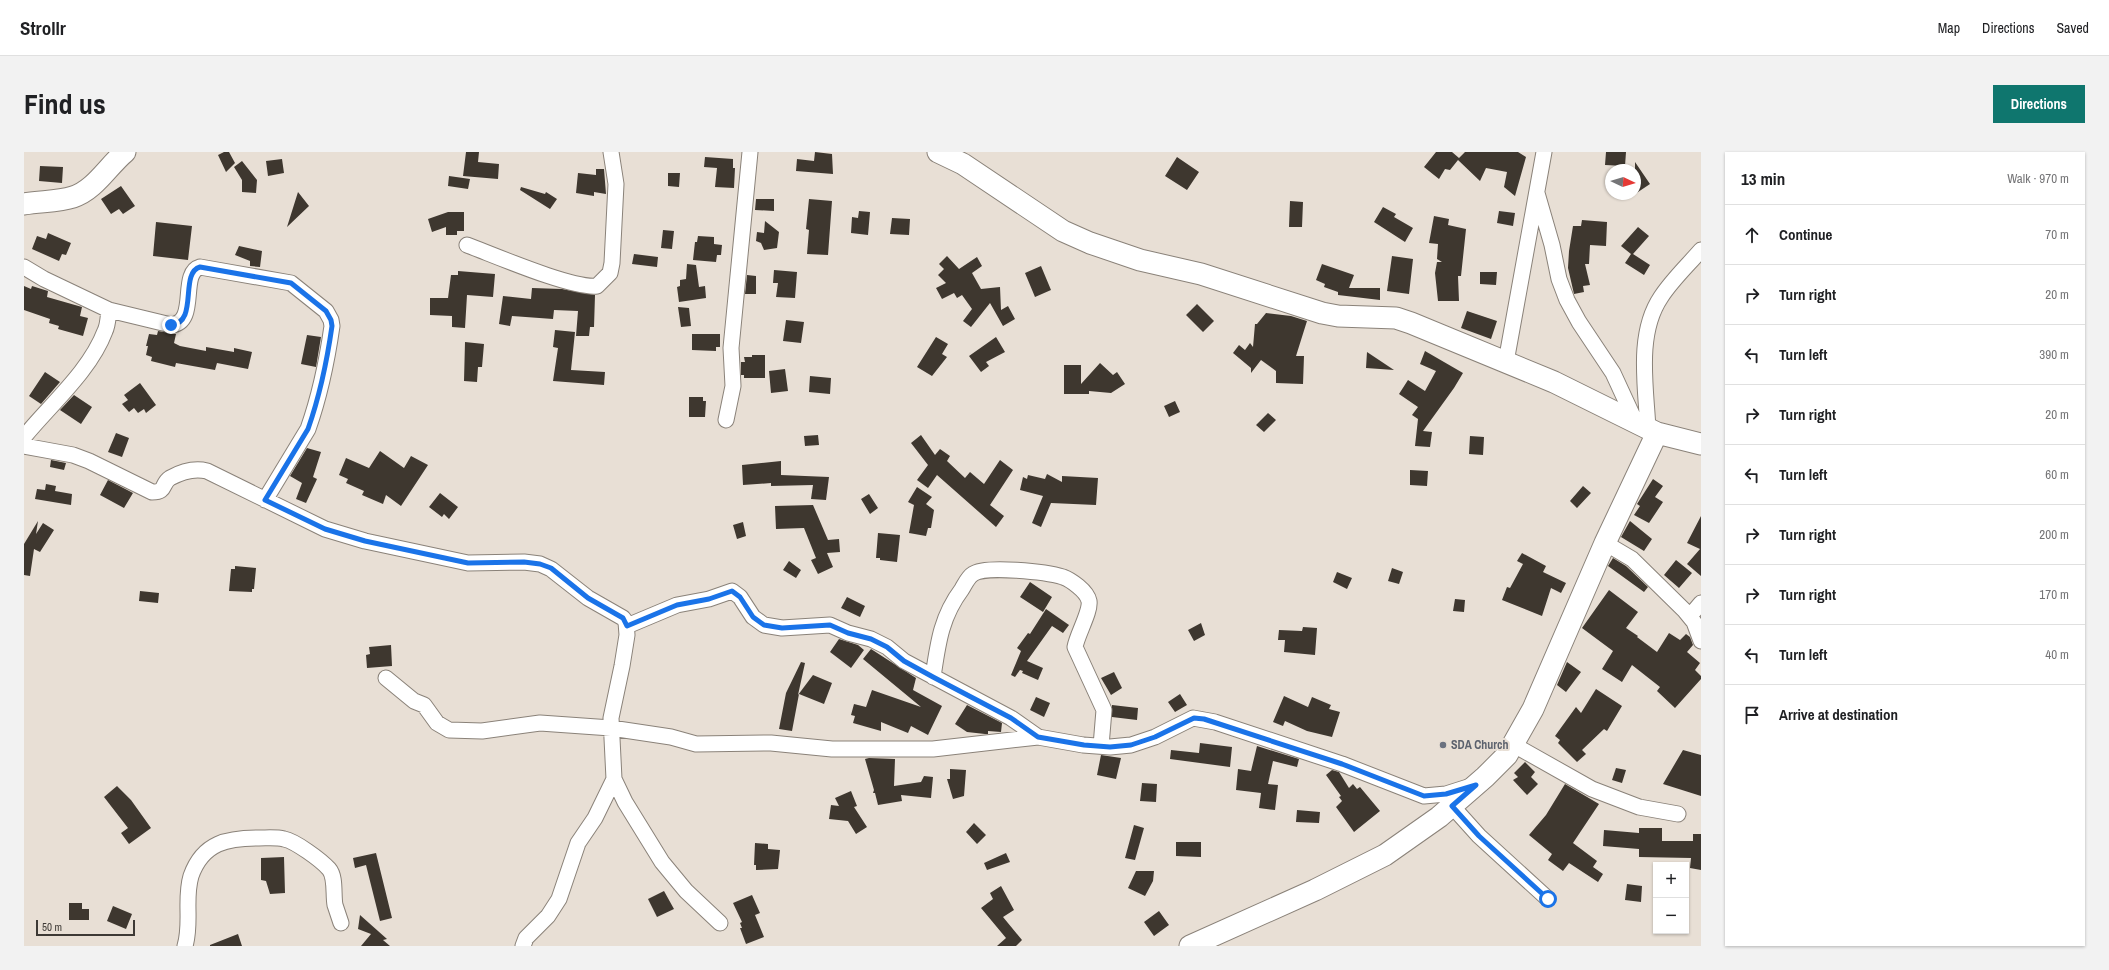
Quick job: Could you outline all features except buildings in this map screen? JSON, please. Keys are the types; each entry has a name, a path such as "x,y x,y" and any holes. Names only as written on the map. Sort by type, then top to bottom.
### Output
{"street":[{"path":"24,204 68,198 81,194 107,172 124,152"},
{"path":"467,246 549,275 587,286 597,286 610,273 612,263 616,184 611,152"},
{"path":"726,420 733,386 731,348 750,152"},
{"path":"938,152 963,164 1062,231 1090,243 1140,260 1201,274 1322,313 1338,316 1396,318 1506,362 1590,399 1647,428 1701,444"},
{"path":"1506,362 1544,152"},
{"path":"1537,193 1552,245 1559,279 1567,300 1579,322 1647,428"},
{"path":"1190,946 1315,890 1385,855 1452,806 1507,755 1533,709 1605,543 1647,428 1645,366 1647,339 1653,312 1661,297 1701,250"},
{"path":"24,267 44,279 109,310 171,325 179,323 184,317 190,280 195,271 197,268 206,267 291,283 326,311 331,320 332,326 320,391 308,429 265,500"},
{"path":"24,437 86,366 96,351 106,330 109,310"},
{"path":"24,446 73,455 89,461 152,492 158,492 164,489 169,479 191,470 207,471 325,529 365,541 468,563 524,562 540,564 551,568 588,598 623,618 627,626 622,666 612,710 614,779 625,802 670,873 695,900 720,923"},
{"path":"1605,543 1632,559 1690,616 1694,622 1701,641"},
{"path":"933,677 938,637 944,620 955,597 972,575 982,570 995,569 1050,574 1064,578 1077,586 1089,600 1089,609 1077,636 1075,647 1104,710 1101,746"},
{"path":"627,626 677,605 709,599 732,591 740,597 753,617 764,625 782,628 833,626 848,633 880,643 904,661 1011,718 1038,737"},
{"path":"1690,616 1701,603"},
{"path":"386,678 414,701 424,705 438,723 449,730 482,730 540,723 612,728 671,737 696,744 771,743 832,749 886,750 933,749 1038,737 1101,746 1131,745 1155,737 1194,718 1204,719 1342,764 1424,796 1446,794 1476,785"},
{"path":"1514,745 1592,789 1639,807 1678,814"},
{"path":"522,946 526,938 548,916 559,899 578,843 595,818 614,779"},
{"path":"1452,806 1479,836 1548,899"},
{"path":"185,946 191,876 203,856 210,849 220,842 238,838 285,839 298,845 328,868 332,875 335,905 341,922"}],"place":[{"name":"SDA Church","path":"1443,745"}],"route":[{"path":"171,325 179,323 184,317 190,280 197,268 200,267 276,279 291,283 326,311 331,320 332,326 329,348 320,391 308,429 265,500 325,529 365,541 468,563 490,564 524,562 540,564 551,568 567,583 588,598 623,618 627,626 685,602 709,599 732,591 740,597 747,611 764,625 771,627 796,628 830,625 848,633 871,639 887,647 904,661 1020,723 1038,737 1084,745 1110,747 1131,745 1155,737 1194,718 1204,719 1342,764 1424,796 1446,794 1476,785 1452,806 1479,836 1548,899"}]}
